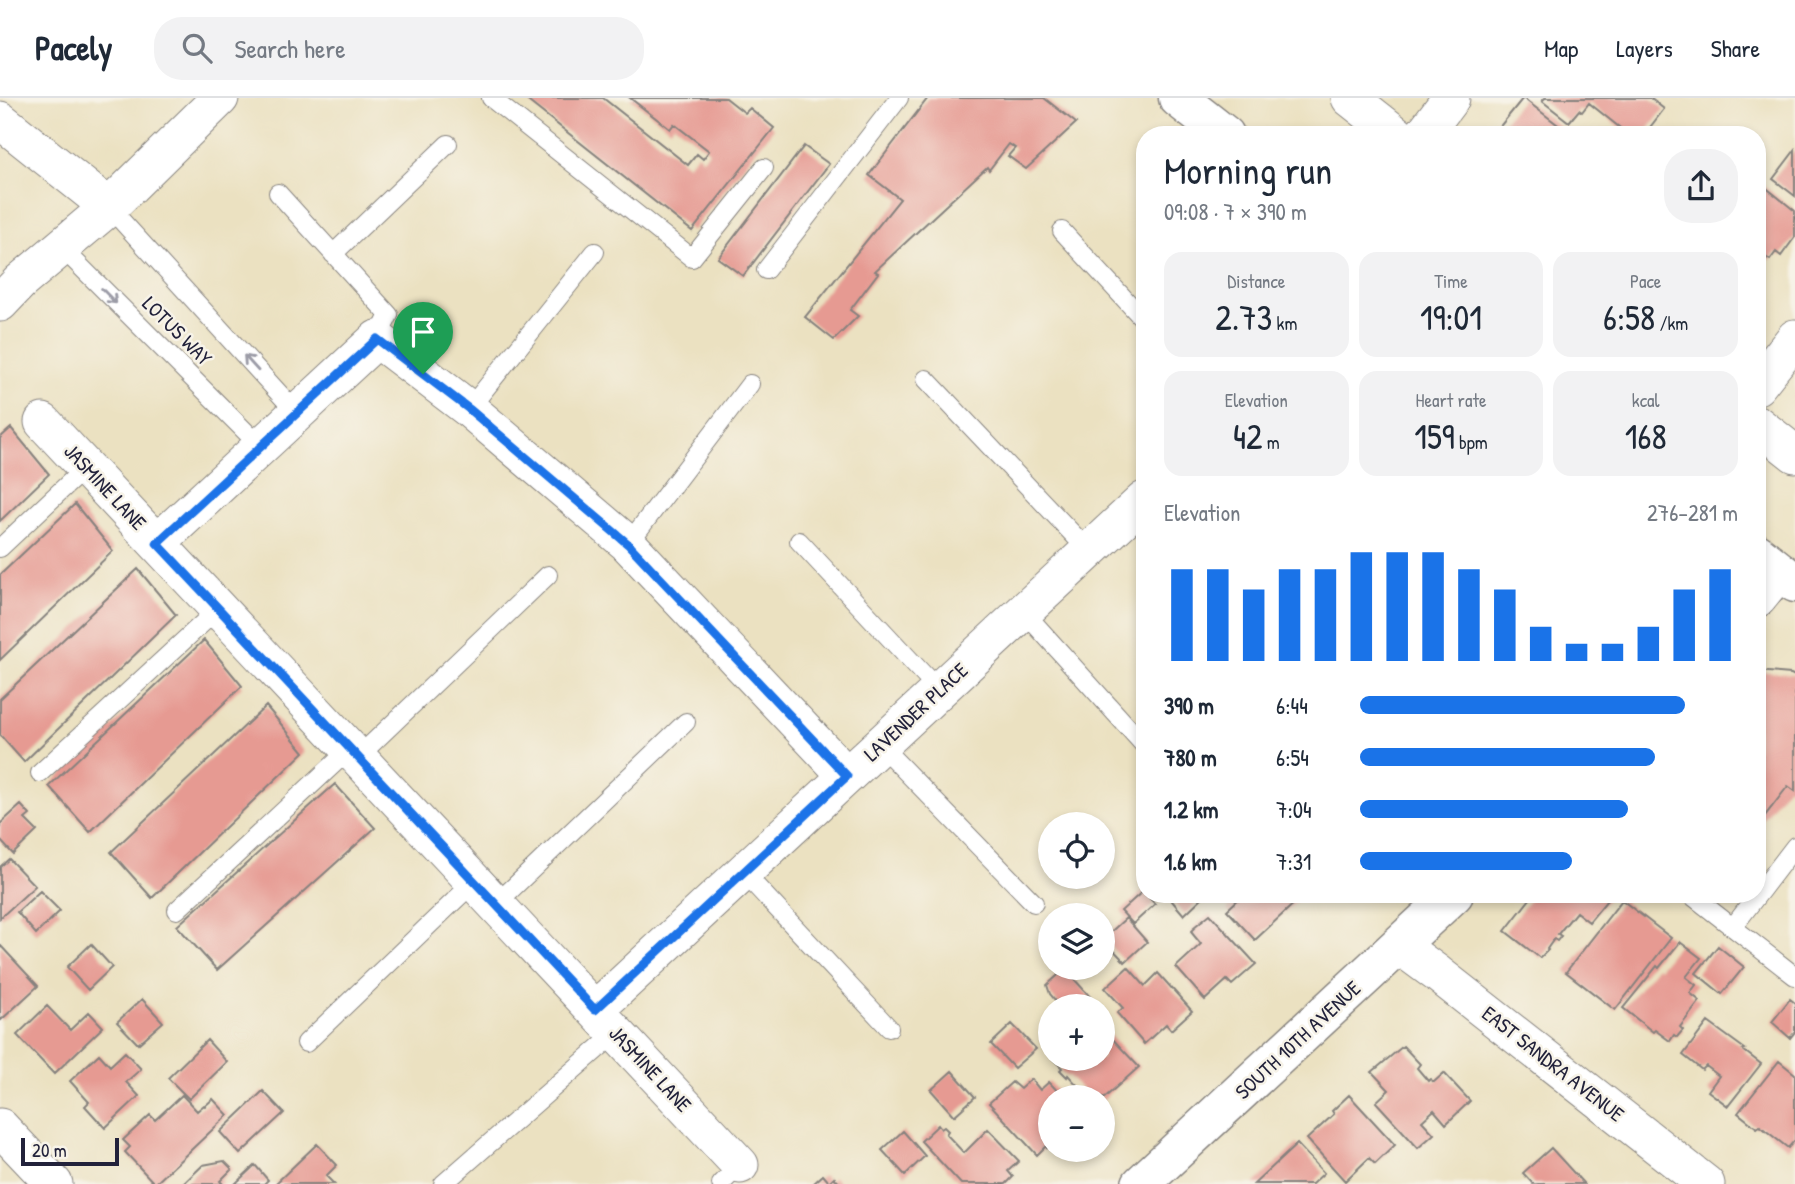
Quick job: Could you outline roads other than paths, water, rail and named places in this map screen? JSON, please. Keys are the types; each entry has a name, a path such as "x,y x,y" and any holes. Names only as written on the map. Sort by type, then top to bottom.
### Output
{"street":[{"path":"0,303 20,282 109,207 220,98"},
{"path":"1178,98 1214,126"},
{"path":"1350,98 1386,126"},
{"path":"1430,126 1451,98"},
{"path":"0,120 109,207"},
{"path":"1766,375 1795,338"},
{"path":"157,543 377,339 469,409 628,544 847,776"},
{"name":"JASMINE LANE","path":"43,422 605,1022 730,1175"},
{"path":"1766,431 1795,454"},
{"name":"LAVENDER PLACE","path":"605,1022 743,872 1136,507"},
{"name":"SOUTH 10TH AVENUE","path":"1141,1184 1445,903"},
{"name":"EAST SANDRA AVENUE","path":"1400,946 1706,1184"},
{"path":"0,1127 54,1184"}],"lane":[{"path":"491,98 692,258 764,168"},
{"path":"766,270 900,98"},
{"path":"333,254 448,144"},
{"path":"278,193 389,316 377,339"},
{"name":"LOTUS WAY","path":"109,207 297,413"},
{"path":"1062,231 1136,311"},
{"name":"LOTUS WAY","path":"61,247 261,447"},
{"path":"469,409 595,252"},
{"path":"926,379 1089,551"},
{"path":"628,544 750,384"},
{"path":"0,548 86,467"},
{"path":"799,541 939,691"},
{"path":"177,910 548,575"},
{"path":"40,773 218,609"},
{"path":"1024,612 1136,736"},
{"path":"306,1043 686,722"},
{"path":"880,745 1034,903"},
{"path":"1766,884 1795,846"},
{"path":"743,872 889,1028"},
{"path":"1701,903 1795,976"},
{"path":"1733,928 1752,903"},
{"path":"443,1184 605,1022"}]}
